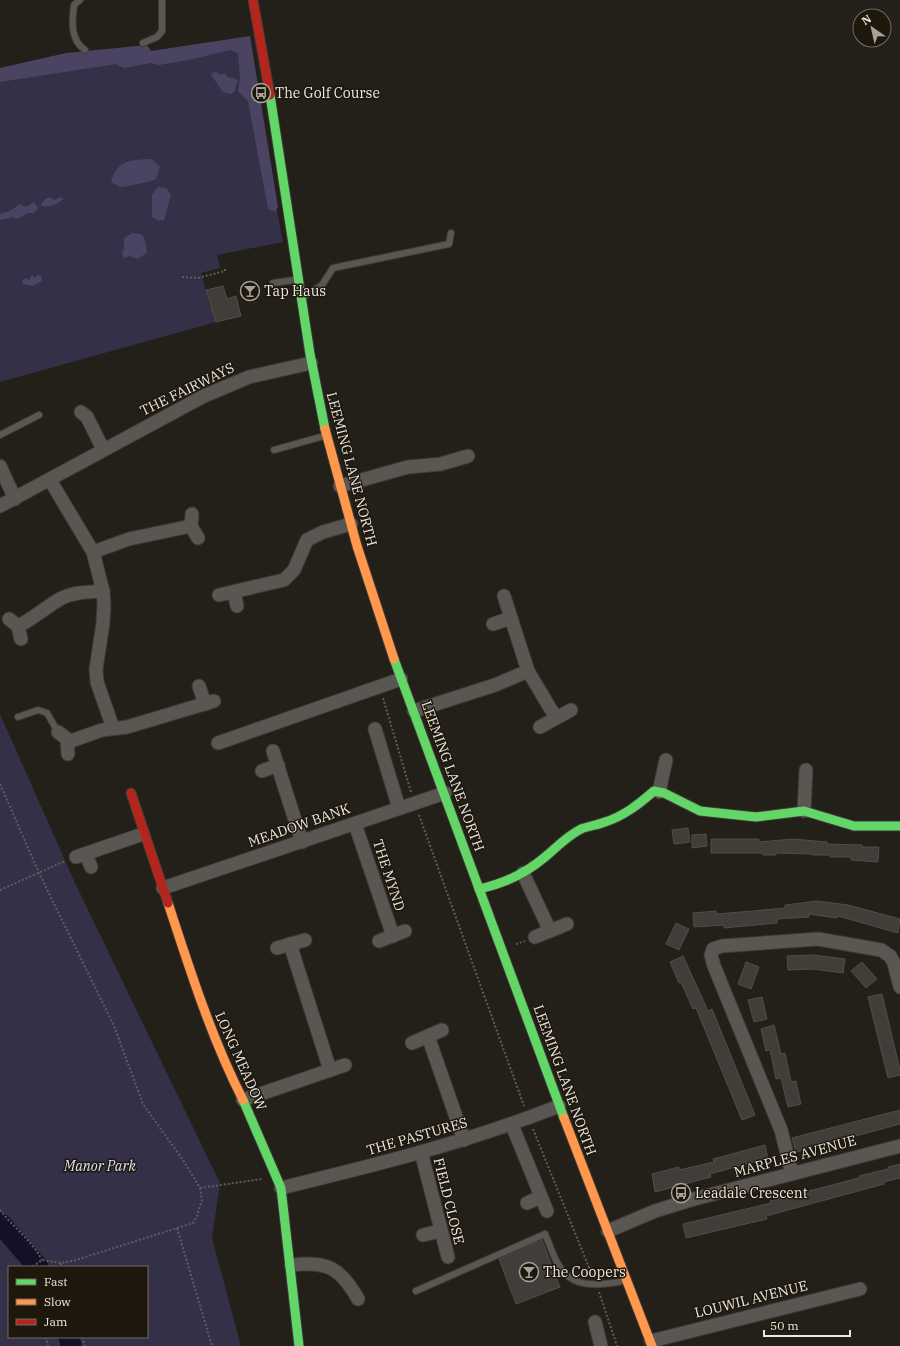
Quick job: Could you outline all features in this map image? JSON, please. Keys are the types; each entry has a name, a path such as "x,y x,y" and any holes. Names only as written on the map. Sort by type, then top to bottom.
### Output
{"main road":[{"name":"LEEMING LANE NORTH","path":"253,0 268,76 311,363 327,435 351,524 380,618 401,679 445,794 559,1106 652,1344"},
{"path":"479,889 495,886 523,873 576,832 606,822 631,810 642,799 654,791 700,811 756,817 804,811 854,826 900,826"},
{"name":"LONG MEADOW","path":"130,793 202,1005 226,1067 243,1100 279,1183 291,1266 299,1346"}],"street":[{"name":"THE FAIRWAYS","path":"0,506 16,499 103,449 225,386 249,377 311,363"},
{"path":"80,412 87,417 103,449"},
{"path":"340,486 408,467 441,464 468,456"},
{"path":"0,466 16,499"},
{"path":"50,480 93,552 103,591 103,624 98,653 97,682 113,728"},
{"path":"93,552 191,520 198,538"},
{"path":"219,595 284,580 294,570 307,540 323,532 351,524"},
{"path":"21,639 13,623 34,618 60,599 75,594 103,591"},
{"path":"234,592 237,606"},
{"path":"504,596 528,671 556,718"},
{"path":"493,624 511,618"},
{"path":"414,711 495,685 528,671"},
{"path":"218,742 401,679"},
{"path":"58,732 68,748 84,735 113,728 127,727 210,703 200,686"},
{"path":"540,727 572,710"},
{"path":"375,729 400,808"},
{"path":"273,751 302,842"},
{"path":"659,792 666,760"},
{"path":"262,771 278,765"},
{"path":"804,811 806,770"},
{"name":"MEADOW BANK","path":"163,888 445,794"},
{"name":"THE MYND","path":"355,824 392,936"},
{"path":"91,867 81,855 143,834"},
{"path":"523,873 550,931"},
{"path":"535,938 567,924"},
{"path":"379,941 405,931"},
{"path":"792,1174 781,1130 714,966 711,955 713,948 730,945 818,939 881,950 895,957 894,963 900,987"},
{"path":"277,948 305,940"},
{"path":"290,944 330,1070"},
{"path":"412,1043 442,1030"},
{"path":"428,1036 464,1140"},
{"path":"243,1100 345,1066"},
{"name":"THE PASTURES","path":"279,1183 421,1152 512,1125 559,1106"},
{"path":"512,1125 547,1211"},
{"name":"MARPLES AVENUE","path":"608,1231 655,1211 694,1199 900,1146"},
{"name":"FIELD CLOSE","path":"421,1152 440,1231 448,1257"},
{"path":"527,1203 541,1197"},
{"path":"423,1235 440,1231"},
{"path":"291,1266 310,1263 322,1264 337,1271 349,1283 358,1299"},
{"name":"LOUWIL AVENUE","path":"652,1344 860,1289"},
{"path":"595,1322 601,1346"}],"lane":[{"path":"80,0 74,5 73,28 78,45 85,50"},
{"path":"143,43 157,37 162,31 162,0"},
{"path":"302,298 322,285 333,268 449,244 452,233"},
{"path":"273,283 299,280"},
{"path":"0,435 39,416"},
{"path":"274,450 327,435"},
{"path":"18,717 38,710 47,713 58,732"},
{"path":"416,1291 545,1234 563,1272 569,1278 596,1284 627,1280"}],"path":[{"path":"182,277 198,278 225,271 225,267"},
{"path":"380,686 415,803 528,1118 596,1284 617,1346"},
{"path":"0,784 38,873 114,1026 143,1104 185,1163 200,1188 202,1200 193,1223 96,1254 61,1263 42,1260 33,1266"},
{"path":"0,890 81,855"},
{"path":"502,949 535,938"},
{"path":"200,1188 279,1183"},
{"path":"0,1210 18,1232 35,1248 42,1260"},
{"path":"177,1228 212,1346"}],"green space":[{"path":"247,48 283,242 217,255 220,268 201,273 210,307 212,307 216,322 0,382 0,71"},
{"name":"Manor Park","path":"0,714 76,885 220,1183 212,1238 241,1346 0,1346"}],"shaded area":[{"path":"250,36 278,207 275,212 268,209 248,101 238,91 240,78 238,53 230,50 189,60 159,65 151,63 124,68 116,64 0,82 0,68 66,53 147,45 151,51"},
{"path":"215,71 221,75 224,73 229,78 234,78 238,81 234,92 230,94 223,92 211,75"},
{"path":"152,159 160,167 156,179 145,183 121,187 111,182 117,169 126,162"},
{"path":"158,187 166,188 171,195 164,220 158,221 152,217 152,195"},
{"path":"50,197 54,200 61,197 63,199 59,203 53,205 41,205 45,199"},
{"path":"34,202 38,208 34,213 28,213 17,219 13,217 0,220 0,214 10,211 20,204 26,207"},
{"path":"132,233 141,234 146,245 147,253 137,259 130,256 124,258 122,253 124,249 124,238"},
{"path":"32,275 35,278 37,275 41,276 42,281 33,286 23,284 22,281 26,278 29,280"}],"building":[{"path":"223,286 227,299 236,296 241,316 216,322 206,290"},
{"path":"688,828 690,842 674,844 672,830"},
{"path":"706,834 707,846 692,848 692,835"},
{"path":"711,839 759,839 759,842 793,839 827,842 827,844 879,847 878,862 851,860 851,857 830,857 830,855 812,854 776,853 776,855 763,855 763,853 711,853"},
{"path":"817,901 848,905 900,919 898,933 838,916 837,918 809,914 809,917 777,919 777,923 724,928 724,925 694,927 693,913 716,911 716,914 785,908 785,905"},
{"path":"676,923 689,929 679,950 666,944"},
{"path":"813,955 845,959 843,973 813,969 788,970 787,956"},
{"path":"683,956 708,1011 712,1009 755,1115 742,1120 696,1008 693,1009 681,982 679,983 670,962"},
{"path":"746,962 759,967 751,989 738,984"},
{"path":"862,962 877,979 866,988 851,971"},
{"path":"882,994 900,1070 900,1075 888,1078 868,997"},
{"path":"762,997 767,1019 754,1022 748,1000"},
{"path":"774,1025 781,1054 785,1053 791,1082 796,1081 801,1104 788,1107 781,1078 776,1079 770,1050 766,1051 761,1029"},
{"path":"900,1110 900,1124 796,1152 792,1138"},
{"path":"765,1145 768,1158 710,1174 711,1177 655,1192 652,1174 679,1167 679,1170 714,1162 713,1159"},
{"path":"900,1164 900,1178 884,1182 884,1184 766,1216 767,1219 686,1238 683,1224 771,1203 770,1201 859,1178 859,1176 888,1169 888,1167"},
{"name":"The Coopers","path":"542,1240 560,1287 516,1304 499,1259"}],"waterway":[{"path":"0,1223 37,1266"},
{"path":"69,1338 71,1346"}],"traffic: fast":[{"path":"270,95 310,354 325,429"},
{"path":"394,659 564,1118"},
{"path":"479,889 505,881 522,873 538,863 576,832 625,813 654,791 664,793 700,811 756,817 804,811 854,826 900,826"},
{"path":"243,1100 281,1188 299,1346"}],"traffic: slow":[{"path":"325,429 357,546 394,659"},
{"path":"168,903 211,1028 231,1076 243,1100"},
{"path":"564,1118 652,1346"}],"traffic: jam":[{"path":"253,0 270,95"},
{"path":"131,793 168,903"}],"place":[{"name":"The Golf Course","path":"261,93"},
{"name":"Tap Haus","path":"250,291"},
{"name":"Leadale Crescent","path":"681,1193"},
{"name":"The Coopers","path":"529,1272"}]}
